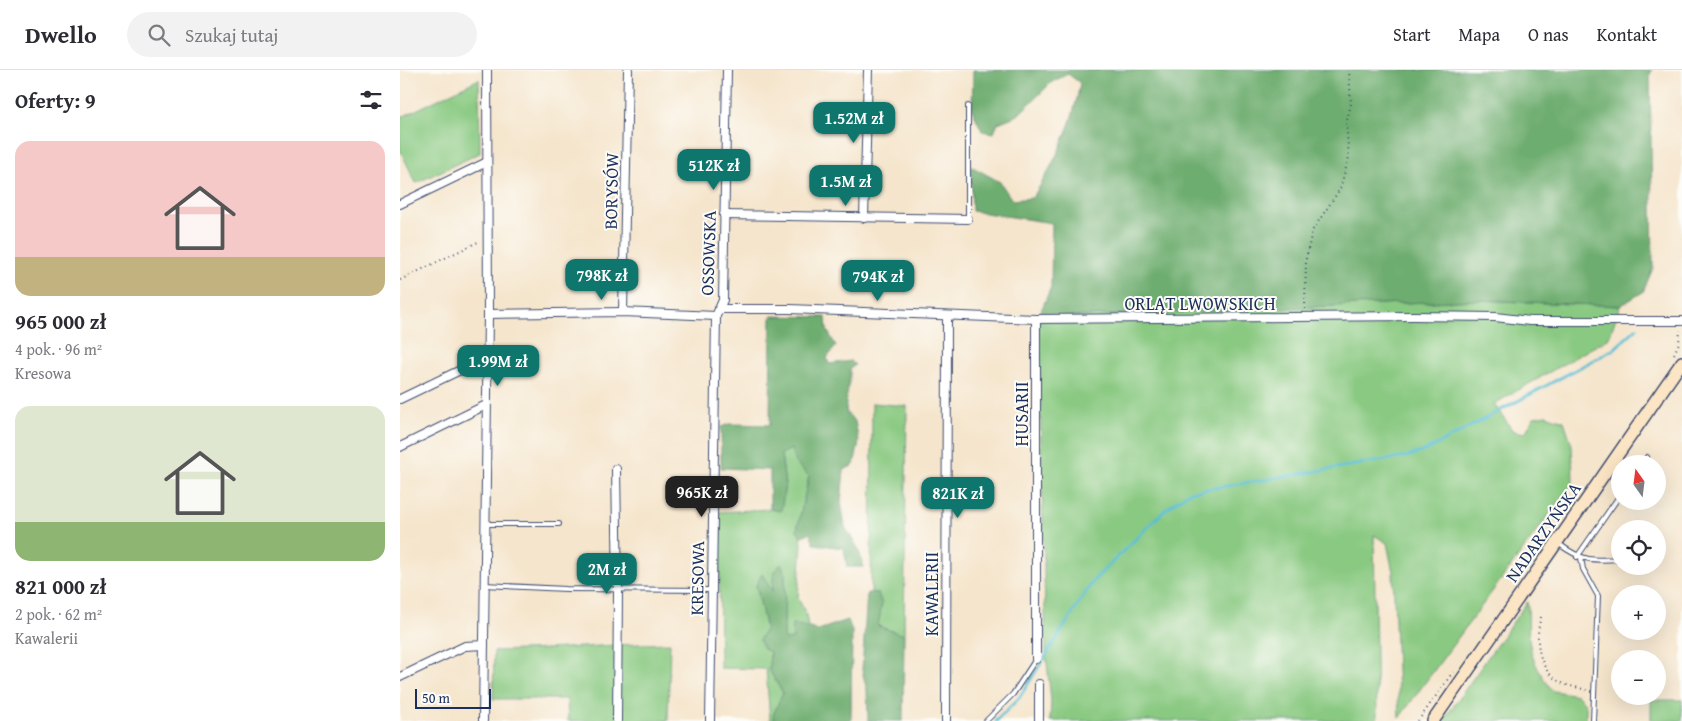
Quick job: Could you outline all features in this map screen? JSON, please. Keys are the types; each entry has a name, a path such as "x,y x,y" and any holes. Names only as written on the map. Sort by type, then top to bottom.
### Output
{"main road":[{"name":"NADARZYŃSKA","path":"1433,721 1682,362"}],"street":[{"path":"483,721 488,314 487,70"},
{"name":"BORYSÓW","path":"623,312 628,70"},
{"name":"OSSOWSKA","path":"717,313 723,300 727,70"},
{"path":"864,218 868,70"},
{"path":"400,204 487,162"},
{"path":"724,215 968,219"},
{"name":"ORLĄT LWOWSKICH","path":"488,314 717,313 790,309 947,317 1036,319 1495,317 1530,321 1682,321"},
{"name":"KRESOWA","path":"710,721 717,313"},
{"name":"KAWALERII","path":"946,721 947,317"},
{"name":"HUSARII","path":"1036,319 1036,659"},
{"path":"400,399 477,362 487,362"},
{"path":"400,447 486,404"},
{"path":"616,468 618,589 617,721"},
{"path":"400,677 465,646 484,645"},
{"path":"1039,684 1039,721"}],"lane":[{"path":"968,106 968,219"},
{"path":"1579,557 1611,509"},
{"path":"485,524 558,524"},
{"path":"1557,542 1579,557 1611,559"},
{"path":"1579,557 1583,569 1598,596 1593,721"},
{"path":"484,585 711,590"},
{"path":"986,721 1012,694 1036,659"}],"path":[{"path":"1306,317 1306,259 1312,231 1340,189 1349,157 1346,124 1350,104 1349,70"},
{"path":"400,280 487,238"},
{"path":"1541,617 1538,634 1539,650 1548,671 1563,684 1584,689 1594,696"}],"green space":[{"path":"973,70 1652,70 1650,74 1653,268 1643,292 1620,306 1477,300 1038,318 1051,287 1052,223 972,211 971,166 1000,182 1012,200 1032,198 1062,143 1073,113 1080,83 1068,74 1052,82 1018,115 998,123 994,133 982,131 972,110"},
{"path":"479,79 480,153 416,183 400,150 400,113 402,117"},
{"path":"1477,300 1620,306 1609,338 1494,404 1513,431 1525,433 1534,417 1546,415 1564,421 1572,445 1573,482 1399,718 1393,572 1387,543 1374,535 1377,719 1379,721 1050,721 1051,700 1046,654 1038,318"},
{"path":"771,316 826,317 827,330 836,346 827,358 829,364 851,361 855,365 850,369 846,408 847,414 855,421 859,442 854,465 844,470 841,501 845,527 858,548 864,567 847,567 844,548 814,544 810,533 801,536 797,530 809,476 795,463 791,449 781,454 785,485 781,511 770,509 770,470 721,468 721,427 730,424 770,425"},
{"path":"872,403 907,406 904,635 877,626 878,593 871,593"},
{"path":"791,449 809,476 797,530 801,536 802,544 798,598 806,614 808,627 793,624 793,639 784,641 785,572 781,565 774,571 772,592 757,585 770,652 769,670 783,693 774,715 774,721 770,721 766,669 720,668 719,512 770,509 781,511 785,485 781,454"},
{"path":"781,564 785,572 784,640 793,639 792,624 818,630 848,620 852,631 851,721 774,721 773,715 783,693 769,670 770,652 764,649 759,640 766,628 756,585 762,574 772,591 774,571"},
{"path":"867,593 878,593 882,604 878,626 904,635 903,721 868,721 867,691 862,670"},
{"path":"1527,602 1530,645 1538,670 1553,691 1578,695 1586,705 1586,721 1443,721"},
{"path":"670,643 668,721 568,721 567,699 493,699 494,651"},
{"path":"1666,700 1682,700 1682,721 1651,721 1651,705 1666,705"}],"waterway":[{"path":"996,721 1019,698 1093,581 1166,509 1189,492 1410,456 1429,449 1614,349 1637,328"}]}
